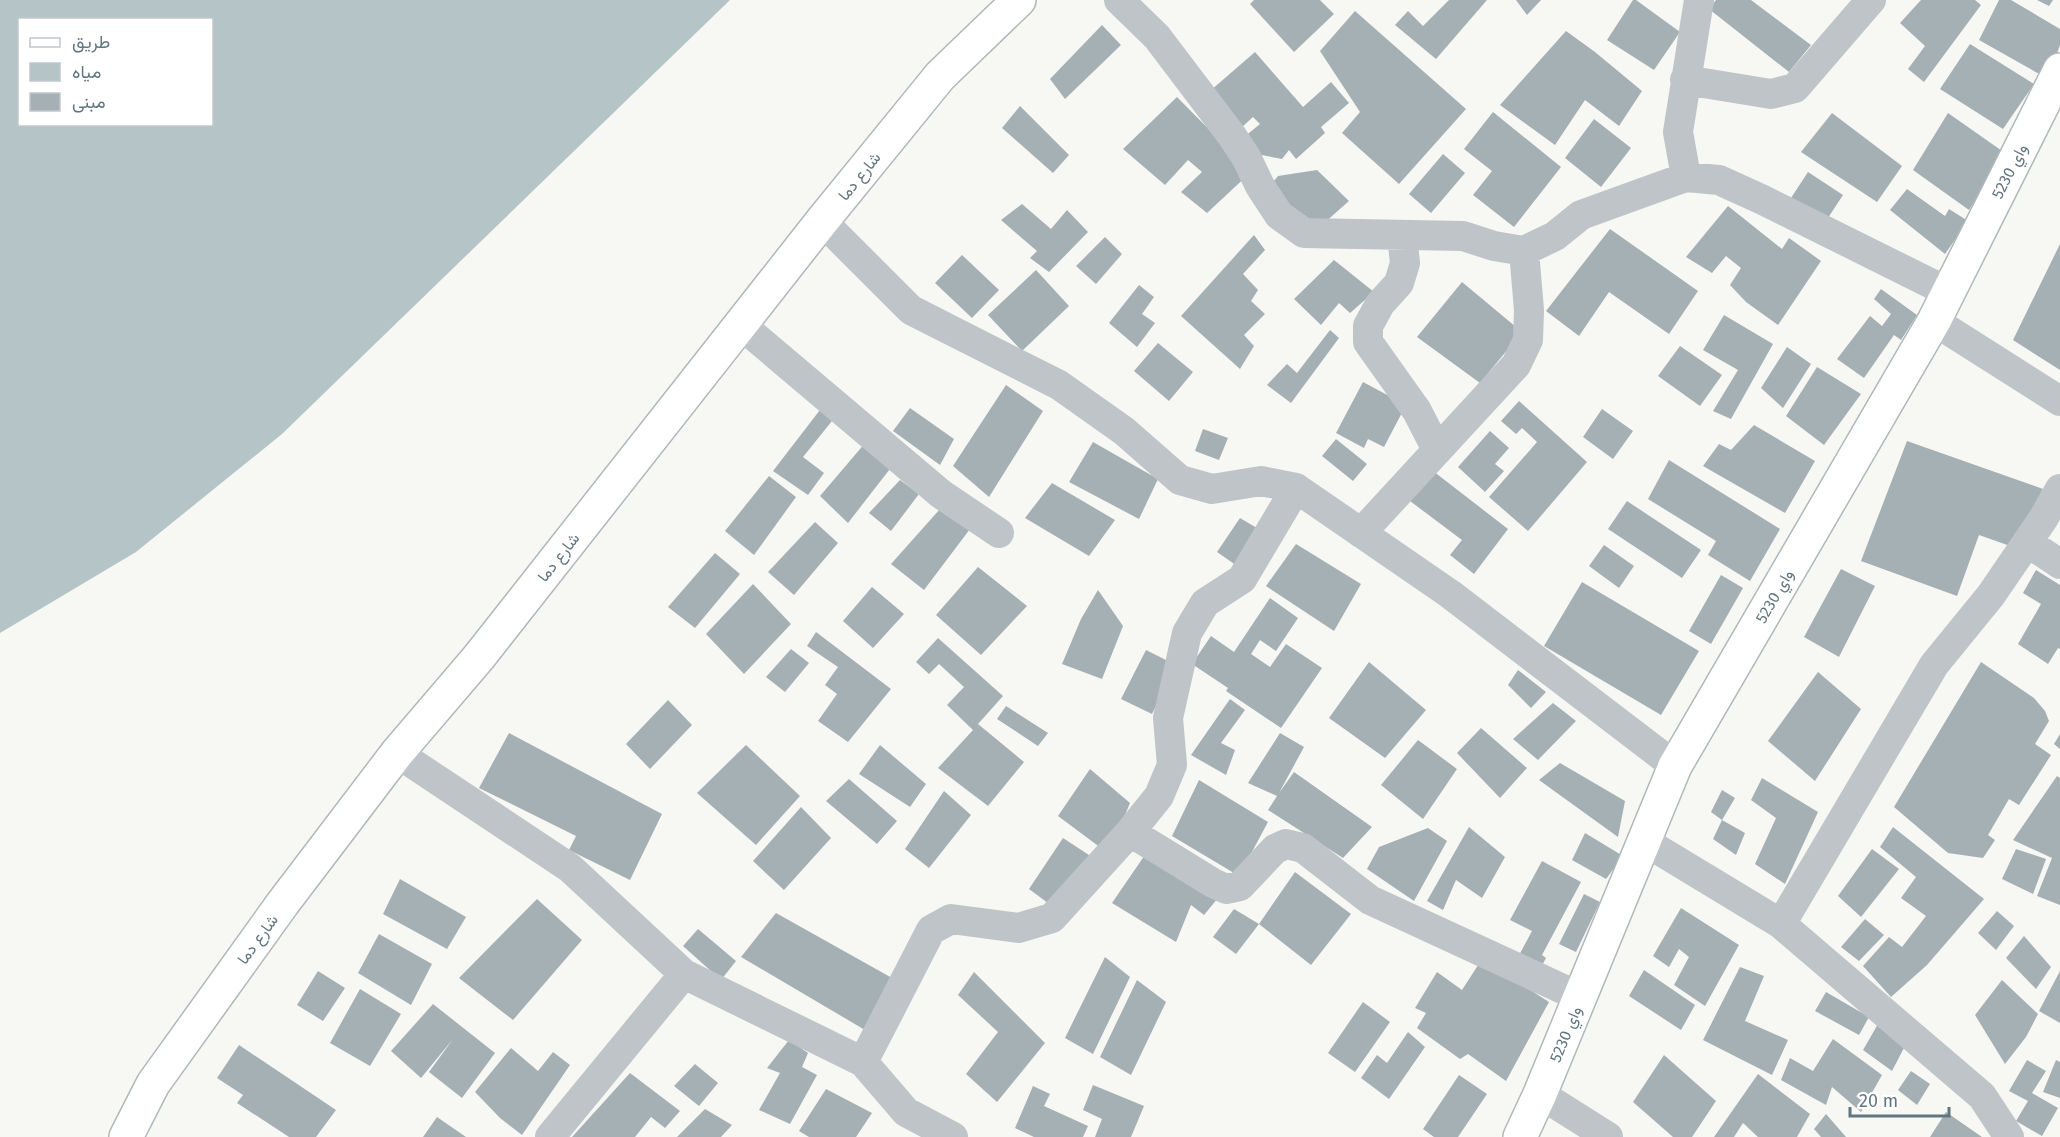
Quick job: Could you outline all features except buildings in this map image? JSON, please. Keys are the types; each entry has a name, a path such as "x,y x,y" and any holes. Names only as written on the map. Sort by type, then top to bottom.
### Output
{"main road":[{"name":"شارع دما","path":"126,1137 153,1084 284,903 397,753 486,648 822,221 940,76 1019,0"},
{"name":"واي 5230","path":"1520,1137 1540,1094 1675,766 1941,307 2060,70"}],"street":[{"path":"1119,0 1157,37 1232,136 1246,157 1260,186 1279,214 1304,233 1463,236 1494,246 1524,252 1555,236 1581,214 1686,177 1719,180 1773,205 1941,307 2060,401"},
{"path":"1686,177 1677,132 1699,0"},
{"path":"1685,80 1772,94 1795,88 1871,0"},
{"path":"822,221 911,310 1059,385 1124,431 1180,480 1212,489 1261,481 1296,488 1450,594 1675,766"},
{"path":"1401,236 1405,262 1399,283 1380,304 1368,327 1368,342 1418,411 1437,450"},
{"path":"1361,533 1516,365 1528,340 1529,310 1524,252"},
{"path":"741,324 941,494 999,533"},
{"path":"863,1062 931,930 951,919 1018,928 1052,918 1130,832 1159,796 1172,765 1168,717 1187,633 1205,603 1242,579 1296,488"},
{"path":"1780,924 1934,665 1991,595 2060,489"},
{"path":"2027,542 2060,564"},
{"path":"397,753 570,868 684,974 863,1062 906,1112 953,1137"},
{"path":"1130,832 1226,890 1240,886 1275,849 1286,844 1303,848 1370,900 1580,997"},
{"path":"1644,841 1780,924 1982,1096 2009,1137"},
{"path":"550,1137 684,974"},
{"path":"1540,1094 1608,1137"}],"water":[{"path":"0,0 730,0 282,434 136,552 0,633"}]}
